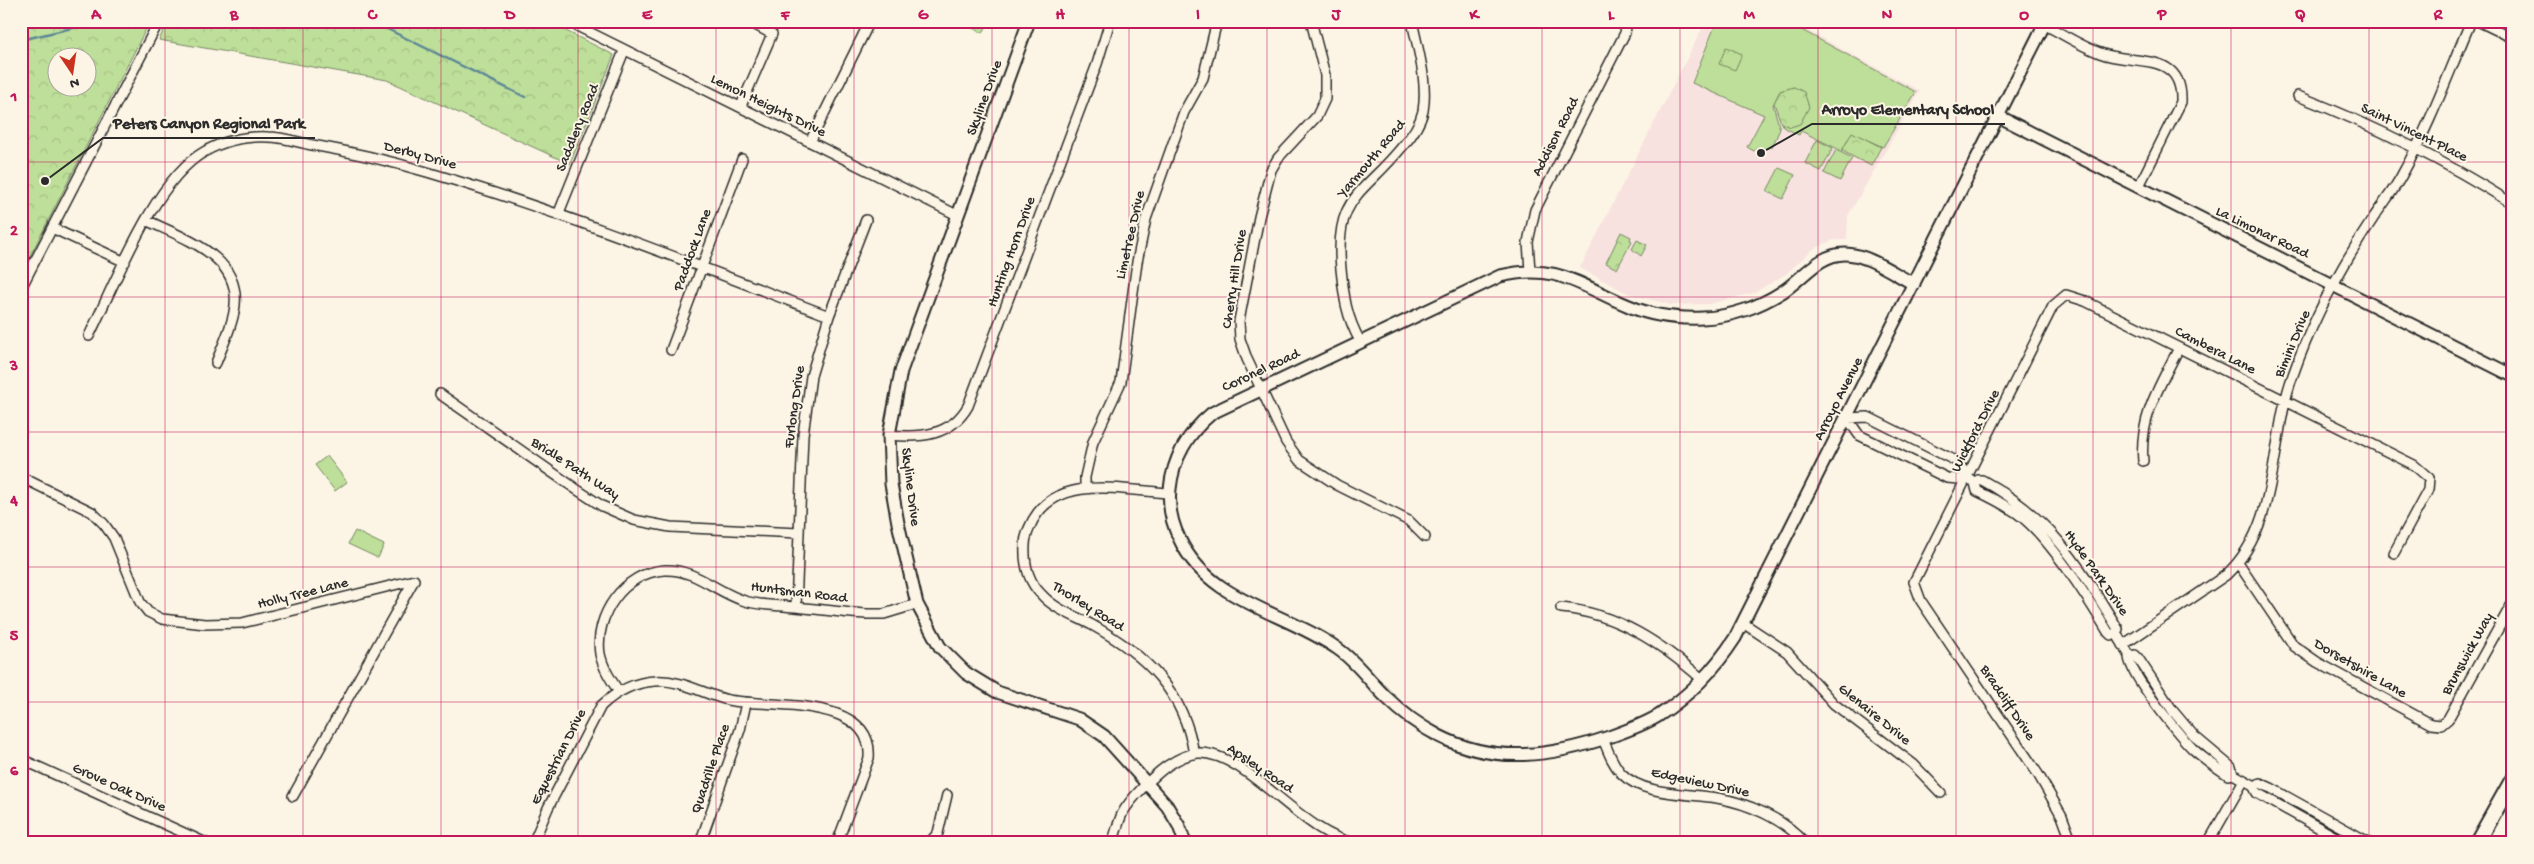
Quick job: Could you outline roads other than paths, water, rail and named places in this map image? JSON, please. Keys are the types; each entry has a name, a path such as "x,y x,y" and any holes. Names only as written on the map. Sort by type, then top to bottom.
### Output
{"main road":[{"path":"2477,843 2512,781"}],"street":[{"path":"21,288 158,21"},
{"name":"Lemon Heights Drive","path":"566,21 624,51 741,106 957,215"},
{"path":"741,106 772,34 748,21"},
{"path":"810,142 870,21"},
{"name":"Skyline Drive","path":"1028,21 901,371 889,435 894,500 917,604 936,642 966,673 1006,696 1079,719 1104,736 1148,783 1170,810 1185,843"},
{"name":"Hunting Horn Drive","path":"889,435 920,437 932,434 953,423 963,414 968,406 1093,73 1110,21"},
{"name":"Limetree Drive","path":"1085,489 1085,477 1093,442 1121,382 1137,262 1146,219 1184,112 1203,78 1217,21"},
{"name":"Cherry Hill Drive","path":"1311,21 1325,75 1324,99 1317,116 1278,158 1271,170 1259,217 1239,321 1242,344 1260,388 1286,442 1299,460 1337,485 1408,521 1425,537"},
{"name":"Yarmouth Road","path":"1360,341 1349,322 1345,304 1338,242 1341,224 1354,198 1409,139 1423,112 1423,74 1412,21"},
{"name":"Addison Road","path":"1530,271 1528,242 1535,210 1625,33 1627,21"},
{"name":"Bimini Drive","path":"2123,645 2204,591 2238,564 2252,543 2266,504 2284,401 2303,350 2334,285 2374,217 2403,173 2471,21"},
{"path":"2478,21 2513,38"},
{"path":"2045,23 2098,52 2116,58 2151,61 2168,67 2178,77 2181,88 2180,102 2138,188"},
{"name":"Arroyo Avenue","path":"1603,739 1657,717 1687,695 1726,653 1847,418 2045,23"},
{"name":"Saddlery Road","path":"558,215 624,51"},
{"name":"Saint Vincent Place","path":"2298,96 2345,115 2415,149 2470,177 2513,204"},
{"name":"La Limonar Road","path":"1998,116 2513,376"},
{"name":"Derby Drive","path":"89,336 146,220 176,175 188,163 216,146 253,137 271,137 321,146 401,164 476,186 702,267 829,316"},
{"name":"Paddock Lane","path":"671,350 742,159"},
{"path":"146,220 205,249 221,262 231,277 234,290 234,313 216,363"},
{"name":"Furlong Drive","path":"796,607 803,435 811,376 829,316 866,220"},
{"path":"52,228 125,262"},
{"name":"Coronel Road","path":"1603,739 1561,751 1523,755 1474,748 1433,732 1410,718 1339,650 1316,634 1230,592 1206,578 1189,557 1175,531 1169,507 1171,476 1183,445 1201,422 1224,405 1500,276 1530,271 1562,275 1630,306 1650,313 1689,318 1726,315 1768,300 1788,288 1816,263 1835,255 1856,256 1914,284"},
{"name":"Cambera Lane","path":"2066,295 2085,301 2414,466 2429,478 2428,490 2394,553"},
{"name":"Wickford Drive","path":"1914,582 1936,536 1971,481 2053,306 2066,295"},
{"path":"2144,461 2144,426 2149,406 2178,348"},
{"name":"Bridle Path Way","path":"440,394 589,498 634,520 670,527 799,533"},
{"path":"1847,418 1868,417 1958,462 1971,481"},
{"name":"Hyde Park Drive","path":"1847,418 1859,435 1947,478 1971,481 1982,480 2011,496 2042,520 2082,571 2118,629 2116,633 2130,656 2135,655 2138,658 2173,711 2194,736 2232,769 2232,774 2255,786 2257,793 2346,843"},
{"name":"Holly Tree Lane","path":"21,477 92,512 104,524 114,538 140,602 148,612 162,619 205,624 242,623 414,580 293,796"},
{"name":"Thorley Road","path":"1169,493 1073,490 1052,499 1035,517 1025,542 1028,573 1037,590 1049,602 1115,640 1159,677 1173,693 1184,714 1194,754"},
{"name":"Dorsetshire Lane","path":"2238,564 2294,646 2317,662 2431,724 2440,725 2448,719"},
{"name":"Huntsman Road","path":"619,692 604,667 600,654 601,629 612,602 622,590 646,574 665,570 690,574 742,600 796,607 884,614 917,604"},
{"name":"Bradcliff Drive","path":"1914,582 1921,601 2038,774 2058,809 2072,843"},
{"name":"Brunswick Way","path":"2448,719 2513,602"},
{"path":"1561,608 1582,610 1601,615 1646,636 1677,657 1702,679"},
{"name":"Glenaire Drive","path":"1743,622 1787,652 1834,704 1913,764 1941,793"},
{"name":"Equestrian Drive","path":"534,843 601,706 619,692 646,681 665,681 746,703 801,706 833,713 851,720 864,731 870,744 869,758 838,841"},
{"name":"Quadrille Place","path":"700,843 740,730 746,703"},
{"name":"Edgeview Drive","path":"1603,739 1611,759 1622,773 1632,781 1651,788 1719,798 1746,806 1769,817 1798,835 1805,843"},
{"name":"Apsley Road","path":"1148,783 1170,764 1194,754 1215,755 1224,758 1321,829 1345,841 1355,843"},
{"name":"Grove Oak Drive","path":"21,759 206,843"},
{"path":"2208,843 2244,780"},
{"path":"1112,843 1123,813 1148,783"},
{"name":"Hyde Park Drive","path":"2255,786 2260,783 2271,788 2370,843"},
{"path":"930,843 938,833 947,795"},
{"path":"838,841 848,843"}],"waterway":[{"path":"21,40 102,21"},
{"path":"371,21 525,97"}],"place":[{"name":"Arroyo Elementary School","path":"1761,153"},
{"name":"Peters Canyon Regional Park","path":"45,181"}]}
